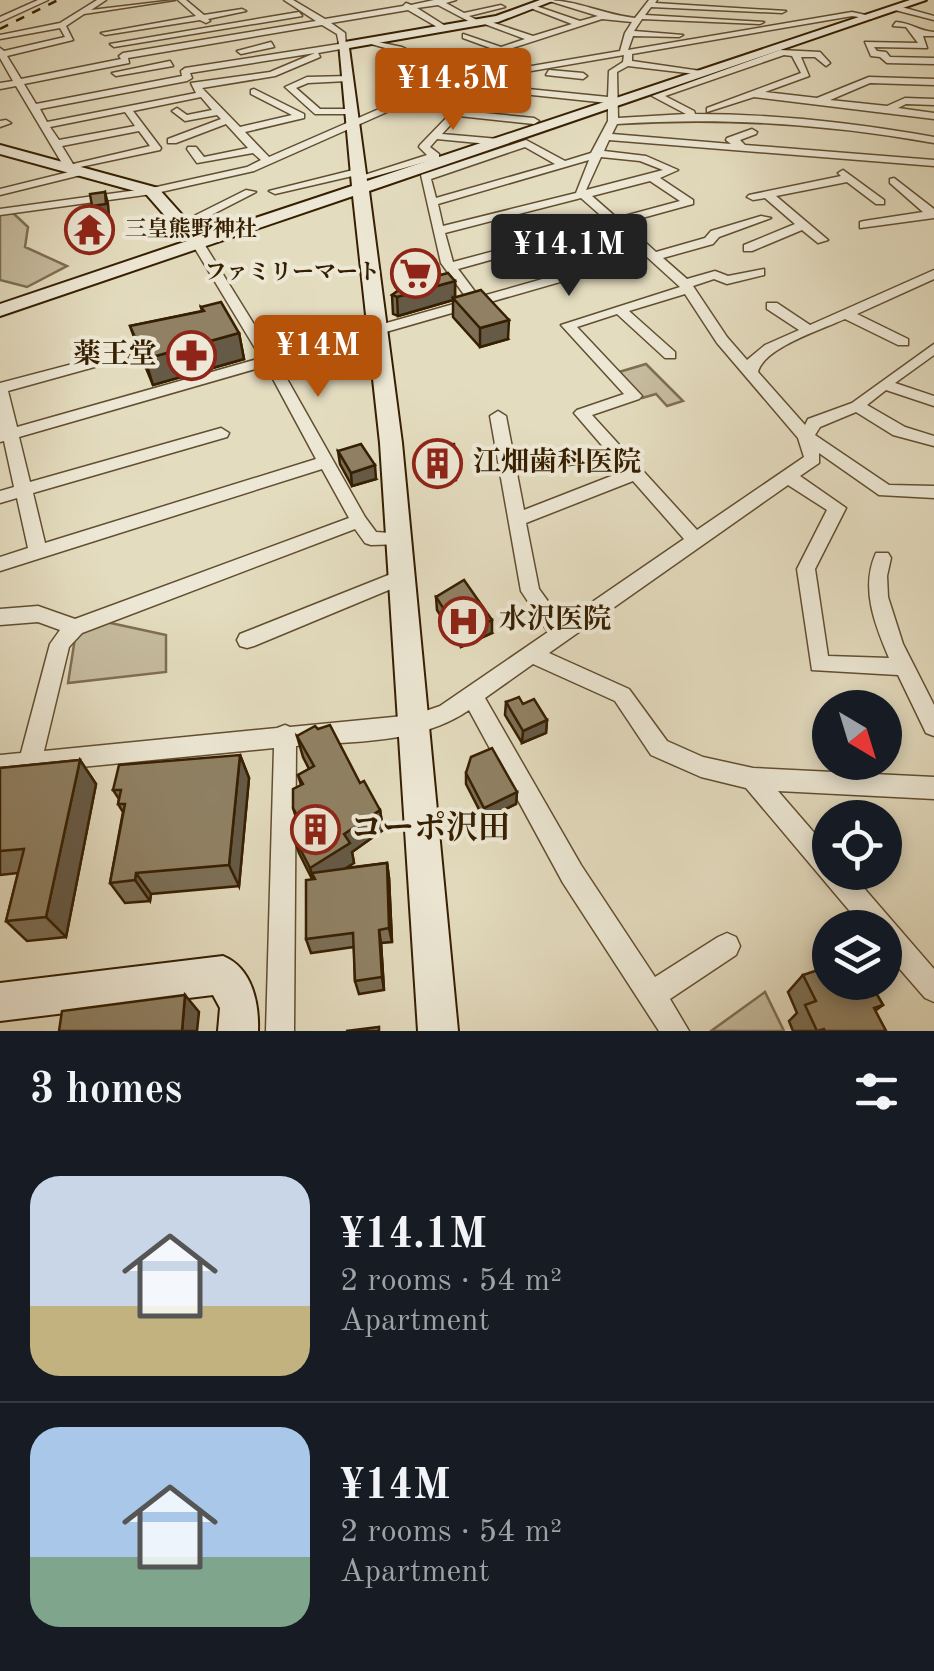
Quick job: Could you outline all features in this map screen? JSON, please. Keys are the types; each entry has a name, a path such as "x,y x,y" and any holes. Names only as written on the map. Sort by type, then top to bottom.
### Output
{"street":[{"path":"0,37 62,26 102,0"},
{"path":"84,12 171,0"},
{"path":"182,0 252,60"},
{"path":"96,22 238,0"},
{"path":"274,6 311,0"},
{"path":"114,44 383,0"},
{"path":"397,0 444,29"},
{"path":"0,94 71,71 225,39 452,0"},
{"path":"638,0 783,4"},
{"path":"760,0 783,4"},
{"path":"0,10 40,1"},
{"path":"0,20 40,1"},
{"path":"438,1 500,49"},
{"path":"290,2 341,39"},
{"path":"269,162 185,72 260,61 366,32 472,24 545,2 608,16 790,24"},
{"path":"545,2 580,24"},
{"path":"626,57 623,49 629,33 651,2"},
{"path":"783,4 790,24"},
{"path":"275,190 359,180 610,115 704,72 871,17 934,4"},
{"path":"472,24 501,7"},
{"path":"104,32 256,9"},
{"path":"906,11 934,18"},
{"path":"906,11 908,24 924,46 865,39 874,54 882,54 887,60 934,61"},
{"path":"84,12 127,62"},
{"path":"382,12 396,22"},
{"path":"0,212 152,191 269,162 352,117 465,80 626,57 852,14 871,17"},
{"path":"440,68 608,16"},
{"path":"472,24 533,39"},
{"path":"62,26 70,38 1,54 6,69 22,86 76,170"},
{"path":"366,32 465,80"},
{"path":"629,33 717,37"},
{"path":"916,33 934,34"},
{"path":"341,39 338,74 352,117 398,538 434,1030"},
{"path":"51,43 71,71"},
{"path":"241,51 272,45"},
{"path":"35,106 272,74 319,56 302,51"},
{"path":"796,54 806,74 698,114 657,96 784,52 818,54 826,64"},
{"path":"626,57 704,72"},
{"path":"582,196 610,115 613,72 626,57"},
{"path":"110,74 127,62 170,64"},
{"path":"522,70 583,76"},
{"path":"338,74 290,87 318,112 352,117"},
{"path":"308,80 338,74"},
{"path":"0,310 197,242 359,180 436,156 424,146 494,75"},
{"path":"821,100 869,80 934,82"},
{"path":"0,86 22,86"},
{"path":"46,125 127,109 195,86"},
{"path":"483,87 754,150 934,163"},
{"path":"240,130 301,116 254,92"},
{"path":"754,94 934,116"},
{"path":"469,97 546,105"},
{"path":"888,109 905,100 934,102"},
{"path":"0,192 156,148 127,109"},
{"path":"177,110 185,118 224,115"},
{"path":"454,114 534,121"},
{"path":"610,115 698,114 843,124 934,140"},
{"path":"172,141 224,115"},
{"path":"56,144 141,128"},
{"path":"752,132 732,140 754,150"},
{"path":"434,136 499,142"},
{"path":"478,303 450,267 425,177 526,143 562,164"},
{"path":"0,149 152,191 197,242 371,538 398,538"},
{"path":"192,149 201,161 256,149"},
{"path":"433,202 596,154 642,158 673,170 442,230"},
{"path":"819,154 880,202"},
{"path":"450,267 689,202 652,178"},
{"path":"822,240 760,196 849,178"},
{"path":"894,180 933,214"},
{"path":"182,225 250,192"},
{"path":"582,196 686,286 722,340 806,436 885,490 934,492"},
{"path":"864,225 933,214"},
{"path":"6,436 709,241 715,234 765,218"},
{"path":"748,248 803,225"},
{"path":"694,539 582,412 634,396 568,325 715,275 726,280 759,272"},
{"path":"751,372 760,354 934,274"},
{"path":"772,306 809,330"},
{"path":"619,309 670,355"},
{"path":"846,314 903,342"},
{"path":"0,766 414,725 447,712 694,539 790,478 813,459 806,436 814,423 857,406 934,348"},
{"path":"38,552 6,436 0,388 122,355"},
{"path":"884,384 934,401"},
{"path":"857,406 899,432 934,441"},
{"path":"498,416 530,591 560,633"},
{"path":"0,497 222,433"},
{"path":"0,564 327,460"},
{"path":"516,520 636,473"},
{"path":"790,478 837,508 806,570 819,664 902,668"},
{"path":"30,762 60,644 75,627 359,521"},
{"path":"882,558 875,574 902,668 934,726"},
{"path":"248,640 401,577"},
{"path":"0,617 38,614 75,627"},
{"path":"533,654 622,695 659,748 701,768 753,778 934,788"},
{"path":"472,696 572,874 674,1031"},
{"path":"280,1031 285,735"},
{"path":"753,778 812,847"},
{"path":"848,890 866,910"},
{"path":"651,996 727,946"},
{"path":"902,952 934,989"},
{"path":"0,1002 223,976 240,1005 238,1031"}],"shaded area":[{"path":"13,213 28,227 25,247 67,266 27,287 0,280 0,214"},
{"path":"646,364 683,401 667,406 656,394 642,398 619,372"},
{"path":"106,622 166,635 166,672 68,683 75,638 85,626"},
{"path":"765,992 784,1031 711,1031"}],"building":[{"path":"105,192 106,204 92,206 90,194"},
{"path":"448,273 455,281 397,297 392,295 407,284"},
{"path":"481,290 509,320 480,328 453,298"},
{"path":"221,302 239,333 145,359 130,326 204,311 201,307"},
{"path":"341,337 365,342 314,358 291,354"},
{"path":"361,444 375,465 351,473 338,451"},
{"path":"454,444 456,467 427,469 426,445"},
{"path":"464,580 492,620 460,634 436,597"},
{"path":"519,697 523,704 534,699 547,720 523,731 506,702"},
{"path":"330,725 360,783 364,781 380,810 344,834 350,843 310,868 292,833 302,824 293,808 293,789 303,784 298,775 314,766 297,736 315,726 318,729"},
{"path":"492,748 517,792 484,808 466,773 471,757"},
{"path":"240,755 229,865 136,873 135,880 110,883 125,804 118,804 121,790 113,790 119,765"},
{"path":"80,760 46,917 6,921 24,849 0,851 0,768"},
{"path":"387,863 389,928 379,930 382,977 355,981 353,933 306,939 306,880 315,879 312,873"},
{"path":"812,972 812,993 803,975"},
{"path":"185,995 182,1031 59,1031 62,1011"},
{"path":"880,1000 883,1005 874,1008 886,1031 817,1031 805,1005 816,1001"},
{"path":"379,1027 379,1031 346,1031"}],"railway":[{"path":"0,29 58,0"}],"place":[{"name":"三皇熊野神社","path":"90,230"},
{"name":"ファミリーマート","path":"415,273"},
{"name":"薬王堂","path":"192,356"},
{"name":"江畑歯科医院","path":"438,464"},
{"name":"水沢医院","path":"464,621"},
{"name":"コーポ沢田","path":"315,830"}]}
